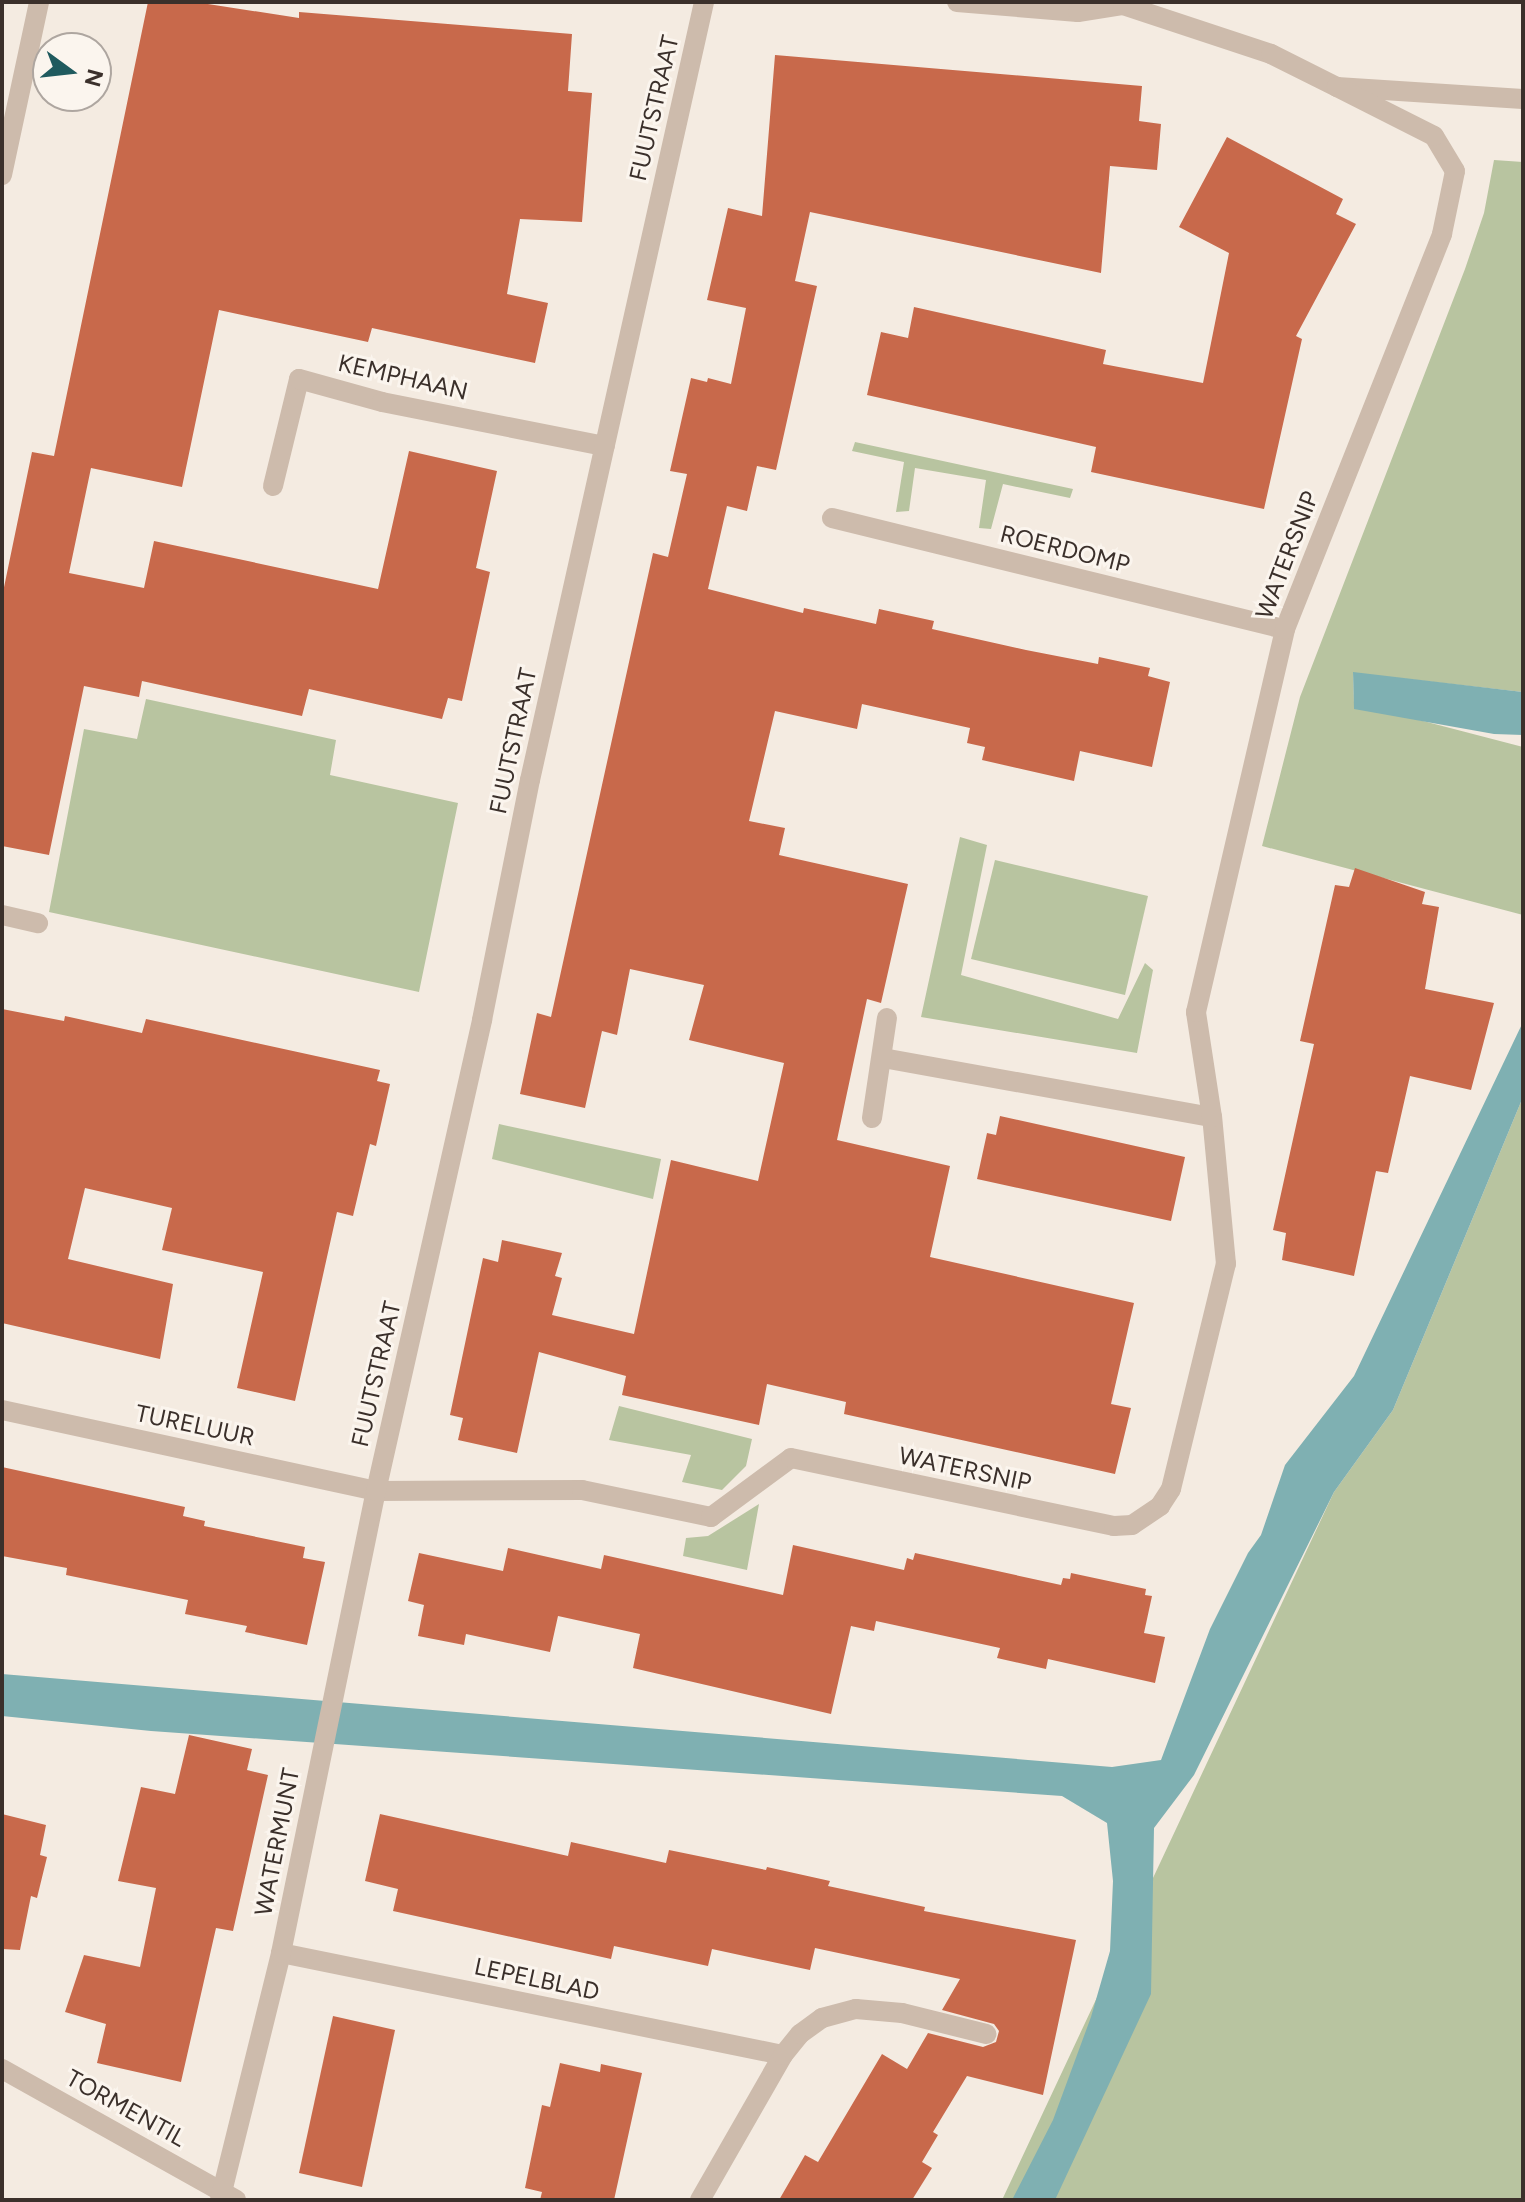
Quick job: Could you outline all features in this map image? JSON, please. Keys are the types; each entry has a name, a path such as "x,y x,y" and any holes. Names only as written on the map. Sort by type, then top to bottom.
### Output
{"street":[{"path":"2,175 39,2"},
{"name":"FUUTSTRAAT","path":"376,1491 476,1050 533,765 704,2"},
{"path":"957,2 1078,12 1123,4"},
{"name":"WATERSNIP","path":"376,1491 582,1490 711,1517 791,1458 1114,1526 1132,1525 1160,1506 1171,1489 1226,1264 1212,1117 1196,1012 1285,629 1442,234 1455,171 1434,136 1337,87 1271,54 1123,4"},
{"path":"1337,87 1523,99"},
{"name":"KEMPHAAN","path":"273,486 299,379 382,402 605,446"},
{"name":"ROERDOMP","path":"832,518 1285,629"},
{"path":"2,915 38,923"},
{"path":"872,1118 887,1018"},
{"path":"883,1058 1212,1117"},
{"name":"TURELUUR","path":"2,1410 376,1491"},
{"name":"WATERMUNT","path":"227,2198 338,1684 376,1491"},
{"name":"LEPELBLAD","path":"281,1953 783,2055"},
{"path":"700,2200 783,2055 800,2034 822,2018 856,2009 902,2013 986,2034"},
{"name":"TORMENTIL","path":"2,2069 227,2198"}],"green space":[{"path":"1494,160 1523,162 1523,692 1353,673 1354,703 1523,747 1523,915 1262,846 1300,697 1465,269 1484,213"},
{"path":"855,442 1073,489 1070,498 1003,484 991,529 979,528 986,480 915,468 909,511 896,512 904,462 852,451"},
{"path":"146,699 336,740 330,775 458,803 419,992 49,912 84,729 137,739"},
{"path":"960,837 987,845 961,975 1118,1019 1145,963 1153,970 1137,1053 921,1017"},
{"path":"995,860 1148,896 1125,995 971,959"},
{"path":"1523,1097 1523,2200 1002,2200 1334,1492 1393,1410"},
{"path":"499,1124 661,1159 653,1199 492,1159"},
{"path":"619,1406 752,1439 746,1466 722,1490 682,1482 691,1455 609,1440"},
{"path":"759,1504 747,1570 683,1556 686,1538 708,1536"}],"water":[{"path":"1353,672 1523,692 1523,735 1494,734 1354,709"},
{"path":"1523,1022 1523,1097 1393,1410 1334,1492 1194,1775 1154,1828 1151,1994 1055,2200 1012,2200 1053,2120 1091,2017 1110,1951 1113,1881 1107,1823 1062,1796 151,1731 2,1716 2,1674 1112,1767 1161,1760 1210,1629 1248,1553 1261,1535 1285,1465 1354,1376"}],"building":[{"path":"148,2 195,2 299,18 299,12 572,34 568,91 592,93 582,222 520,219 507,294 548,303 535,363 372,328 368,342 219,310 182,487 91,468 69,573 144,588 154,541 378,589 409,451 497,471 476,568 490,572 462,701 448,698 442,719 309,689 302,716 142,681 139,697 84,686 49,855 2,846 2,597 32,452 54,456"},
{"path":"775,55 1142,86 1139,121 1161,124 1157,170 1110,166 1101,273 810,212 795,281 817,286 776,470 757,466 747,511 727,506 708,589 803,613 804,608 876,624 879,609 934,621 932,629 1026,650 1098,664 1099,657 1150,668 1148,676 1170,682 1152,767 1080,751 1074,781 982,760 985,747 967,743 970,728 862,704 857,729 775,711 749,821 785,828 779,855 908,884 881,1003 867,999 837,1140 950,1166 930,1257 1134,1303 1111,1404 1131,1408 1115,1474 844,1414 846,1402 767,1384 759,1425 622,1395 626,1376 539,1352 517,1453 458,1440 463,1418 450,1415 483,1258 498,1262 502,1240 562,1253 555,1276 562,1278 552,1315 634,1334 671,1160 758,1181 784,1063 689,1040 704,985 630,969 617,1035 602,1031 585,1108 520,1094 537,1013 551,1017 653,553 668,557 687,474 670,471 691,378 707,382 708,378 731,384 746,308 707,300 728,208 762,216"},
{"path":"1227,137 1343,199 1336,214 1356,224 1296,336 1302,339 1264,509 1091,472 1096,447 867,395 881,332 908,338 914,307 1106,350 1103,364 1203,383 1229,253 1179,227"},
{"path":"1355,868 1425,892 1422,904 1439,907 1425,989 1494,1003 1471,1090 1410,1076 1388,1173 1376,1171 1354,1276 1282,1260 1286,1233 1273,1230 1314,1044 1300,1041 1335,885 1349,887"},
{"path":"2,1009 64,1021 65,1016 142,1033 146,1019 380,1070 377,1081 390,1084 376,1146 370,1144 353,1216 337,1212 295,1401 237,1388 263,1272 162,1250 172,1208 85,1188 68,1259 173,1284 160,1359 2,1323"},
{"path":"1000,1116 1185,1157 1171,1221 977,1179 987,1133 996,1135"},
{"path":"2,1467 185,1507 183,1516 205,1521 204,1526 305,1547 303,1558 325,1562 307,1645 245,1632 247,1626 185,1614 188,1600 66,1575 67,1568 2,1556"},
{"path":"793,1545 904,1570 907,1558 913,1560 915,1553 1061,1585 1063,1578 1070,1579 1071,1573 1146,1589 1145,1595 1152,1596 1144,1633 1165,1637 1155,1683 1048,1659 1046,1669 997,1658 1000,1648 876,1621 874,1631 851,1626 831,1714 633,1668 640,1634 558,1616 550,1652 466,1634 464,1645 418,1636 424,1605 408,1601 419,1553 503,1571 508,1548 601,1569 604,1555 783,1595"},
{"path":"189,1735 252,1749 247,1770 268,1775 233,1931 216,1928 181,2082 97,2063 106,2024 65,2012 84,1955 140,1967 156,1888 118,1881 141,1787 175,1794"},
{"path":"2,1814 46,1825 40,1855 47,1857 37,1898 31,1896 20,1950 2,1949"},
{"path":"380,1814 568,1856 571,1842 666,1863 669,1850 766,1870 767,1867 830,1881 828,1886 925,1907 924,1911 1076,1940 1043,2095 967,2076 933,2132 938,2135 922,2162 932,2168 912,2200 779,2200 805,2155 818,2162 882,2054 907,2069 928,2033 983,2047 996,2042 999,2031 994,2024 942,2010 960,1979 815,1948 810,1970 712,1949 708,1966 614,1946 611,1959 393,1911 398,1889 365,1881"},
{"path":"333,2016 395,2030 362,2187 299,2173"},
{"path":"560,2063 600,2072 601,2064 642,2073 614,2200 540,2200 542,2192 525,2188 542,2105 550,2107"}]}
